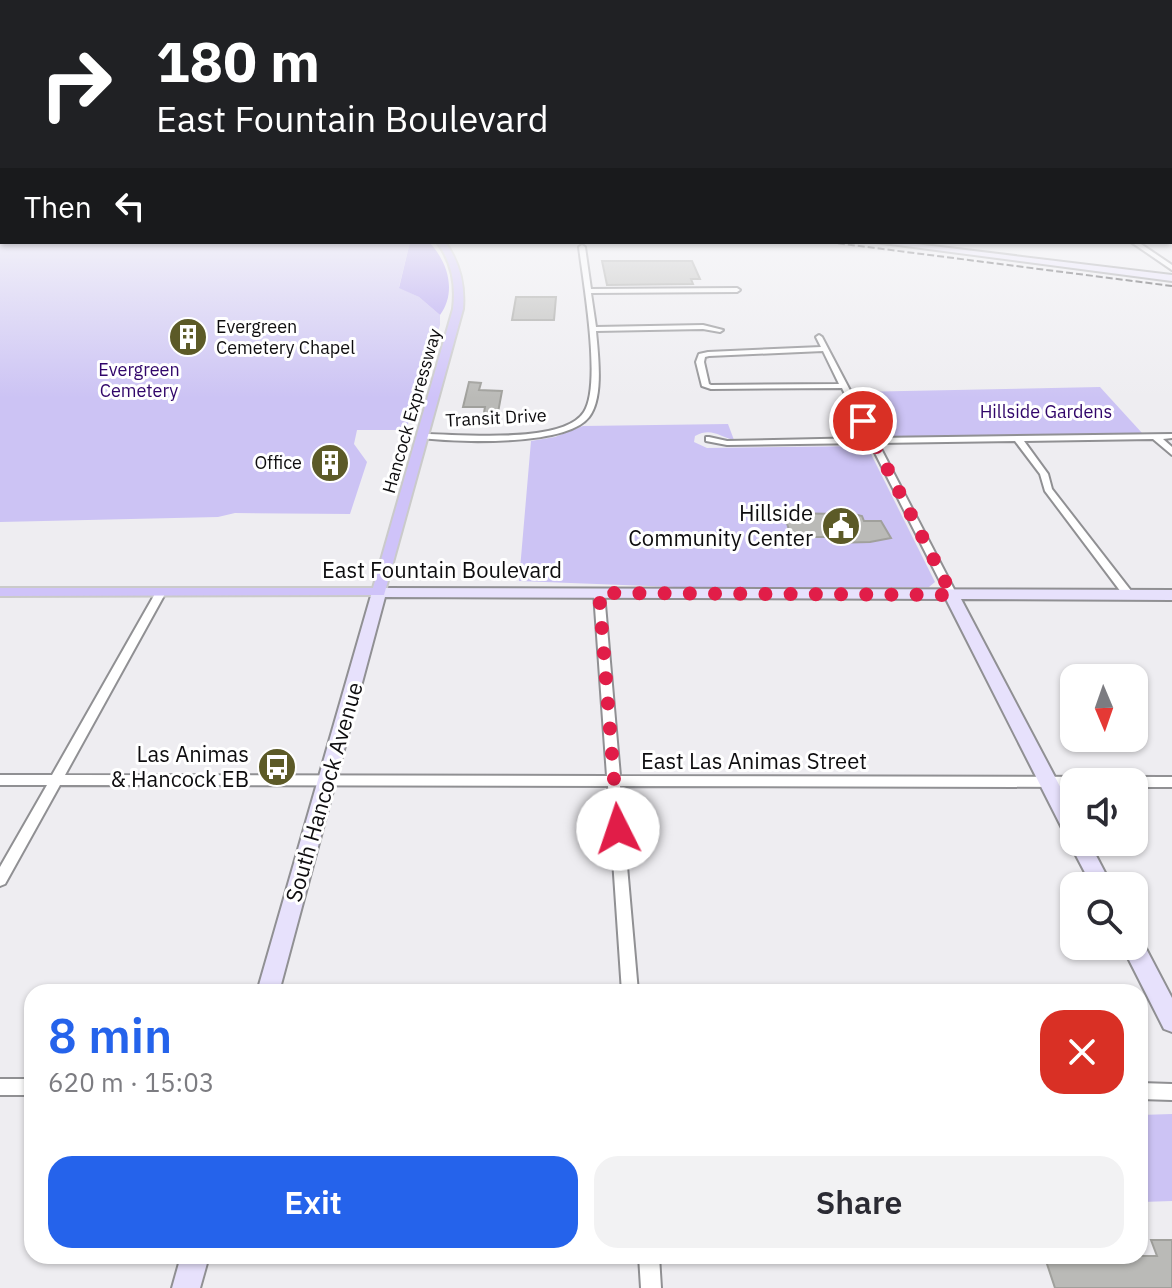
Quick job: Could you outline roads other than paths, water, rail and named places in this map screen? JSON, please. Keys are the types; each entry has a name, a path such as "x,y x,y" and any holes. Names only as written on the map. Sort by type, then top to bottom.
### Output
{"main road":[{"name":"Hancock Expressway","path":"379,592 455,322 460,292 457,278"},
{"name":"East Fountain Boulevard","path":"0,592 1172,595"},
{"name":"South Hancock Avenue","path":"270,984 379,592"},
{"path":"952,595 1060,805"},
{"path":"1140,960 1172,1021"},
{"path":"186,1288 193,1264"}],"street":[{"name":"Transit Drive","path":"423,436 530,436 560,430 580,421 592,403 594,329 590,291 585,278"},
{"path":"590,291 737,290"},
{"path":"594,329 703,327 720,330"},
{"path":"819,337 952,595"},
{"path":"825,349 708,354 702,356 700,362 706,386 711,387 845,386"},
{"path":"709,439 727,443 1172,436"},
{"path":"1156,437 1172,452"},
{"path":"1018,439 1044,474 1048,489 1128,594"},
{"path":"0,880 161,592"},
{"path":"599,593 629,984"},
{"name":"East Las Animas Street","path":"0,780 1172,782"},
{"path":"0,1087 24,1087"},
{"path":"1148,1091 1172,1092"},
{"path":"650,1264 651,1288"}],"railway":[{"path":"1110,278 1172,286"}],"place":[{"name":"Evergreen Cemetery Chapel","path":"188,337"},
{"name":"Office","path":"330,463"},
{"name":"Hillside Community Center","path":"841,526"},
{"name":"Las Animas & Hancock EB","path":"277,767"}],"park label":[{"name":"Evergreen Cemetery","path":"139,380"},
{"name":"Hillside Gardens","path":"1046,412"}]}
